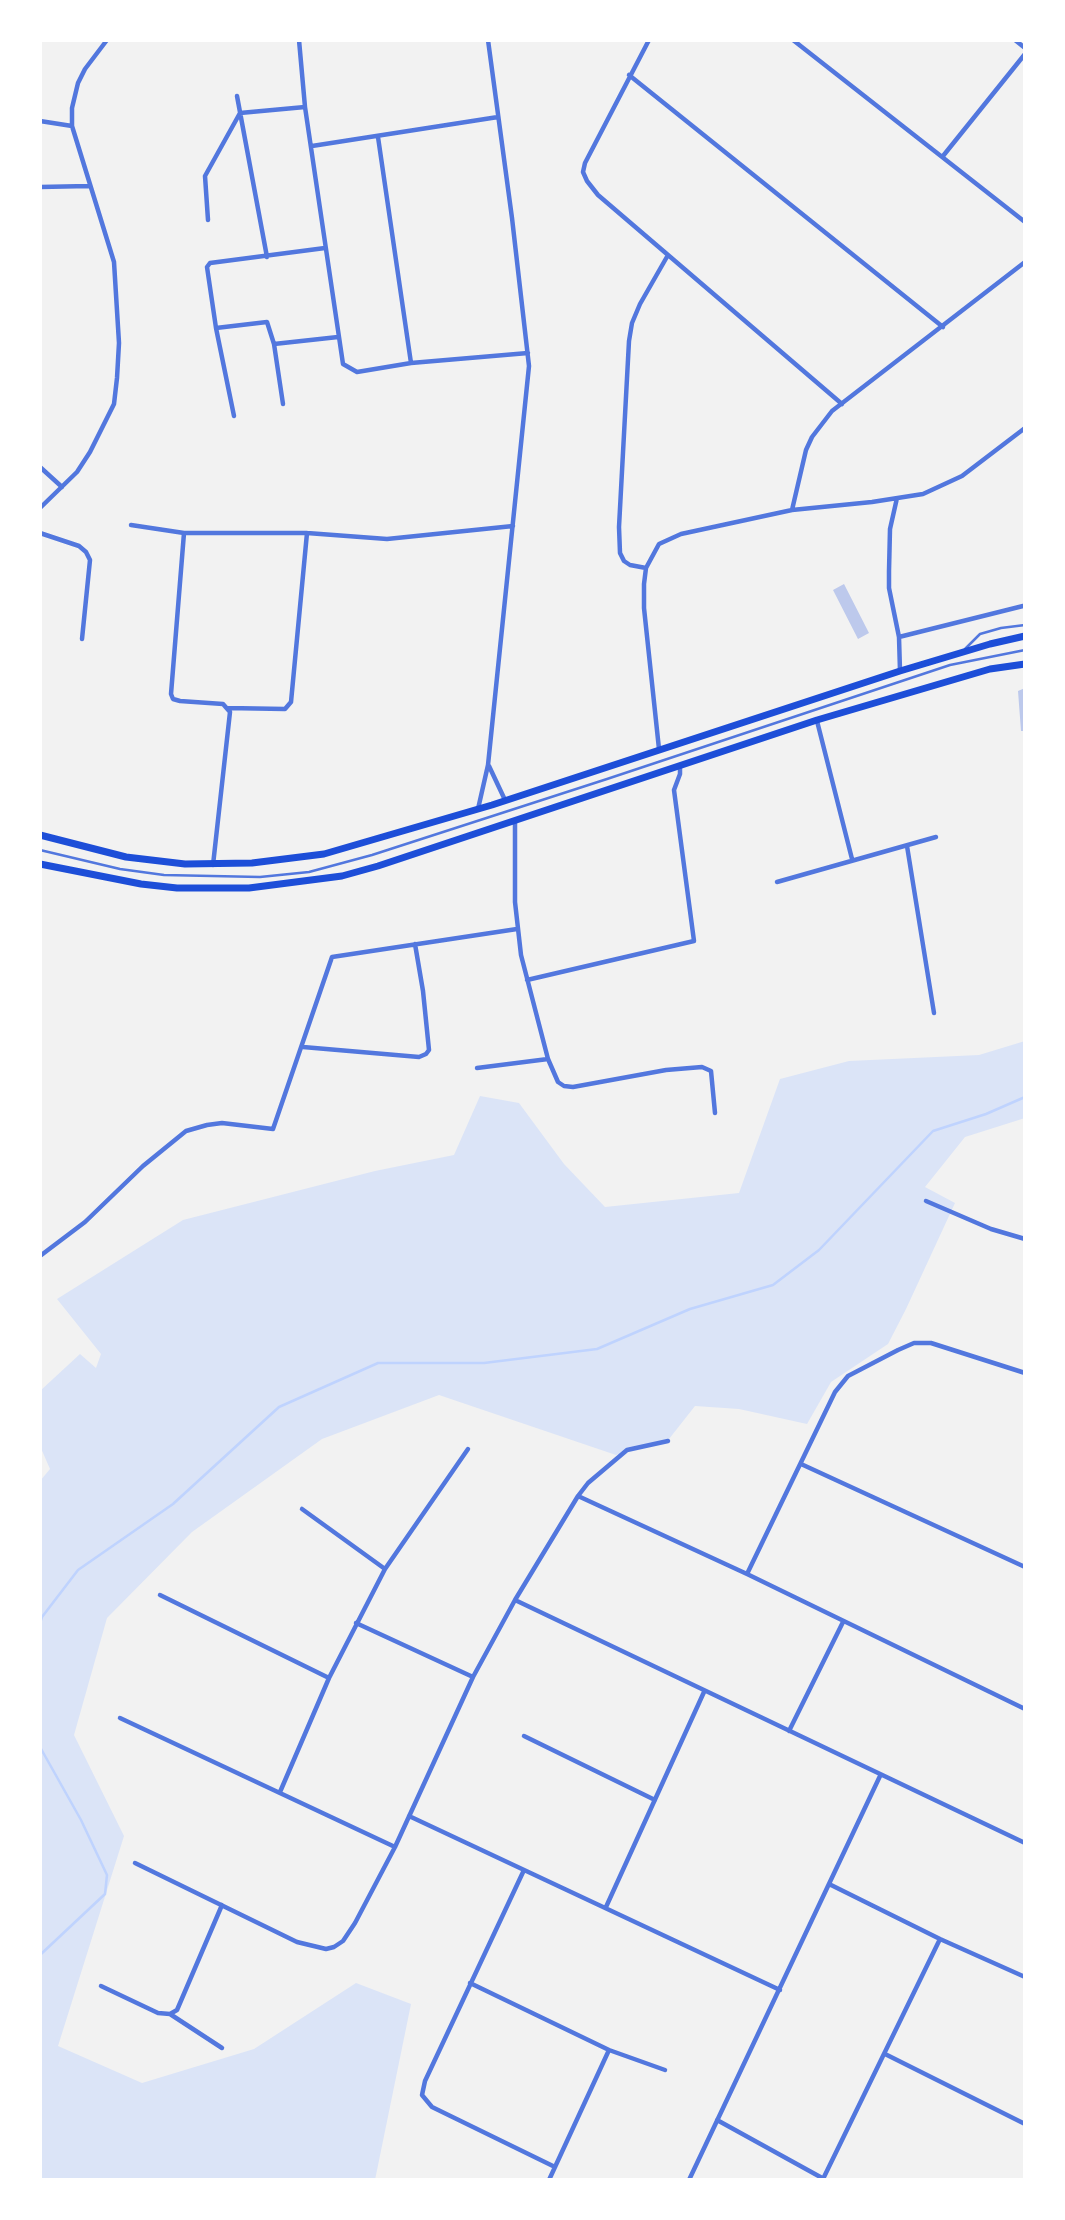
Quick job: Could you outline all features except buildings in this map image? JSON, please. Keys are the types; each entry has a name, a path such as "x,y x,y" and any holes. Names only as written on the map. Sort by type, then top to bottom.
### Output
{"highway":[{"path":"40,835 126,857 185,864 289,860 324,854 366,844 478,809 901,671 1025,636"},
{"path":"40,864 141,884 177,888 278,886 342,876 817,720 990,669 1025,664"}],"street":[{"path":"40,508 77,472 114,404 119,330 114,262 72,126 72,108 78,83 107,40"},
{"path":"299,40 324,248 343,364 357,372 411,363 528,353"},
{"path":"478,809 488,765 528,383 528,353 488,40"},
{"path":"649,40 585,163 583,172 587,181 598,195 842,404"},
{"path":"793,40 1025,222"},
{"path":"1015,40 1025,48"},
{"path":"943,156 1025,54"},
{"path":"629,75 943,327"},
{"path":"237,96 267,257"},
{"path":"240,113 305,107"},
{"path":"208,220 205,176 240,113"},
{"path":"312,146 498,117"},
{"path":"40,121 72,126"},
{"path":"378,137 411,363"},
{"path":"40,187 89,186"},
{"path":"234,416 207,267 210,263 324,248"},
{"path":"646,568 630,565 620,553 629,341 632,323 640,304 668,255"},
{"path":"792,510 806,450 824,420 1025,262"},
{"path":"216,328 267,322 274,344 283,404"},
{"path":"274,344 338,337"},
{"path":"659,750 645,608 646,568 659,544 668,539 727,523 792,510 923,494 962,476 1025,428"},
{"path":"40,467 62,487"},
{"path":"898,498 890,529 889,588 901,671"},
{"path":"131,525 184,533 307,533 387,539 513,526"},
{"path":"40,533 79,546 90,560 82,639"},
{"path":"184,533 171,694 173,699 223,705 227,708 285,709 291,702 307,533"},
{"path":"898,637 1023,606"},
{"path":"213,864 229,712 227,708"},
{"path":"817,720 852,859"},
{"path":"488,765 505,800"},
{"path":"527,980 694,941 674,790 680,774 680,765"},
{"path":"515,820 517,929 527,980 548,1059 558,1082 573,1087 666,1070 707,1068 710,1071 715,1112"},
{"path":"777,882 936,837"},
{"path":"907,846 934,1013"},
{"path":"40,1255 85,1222 142,1166 186,1131 222,1124 273,1129 332,957 517,929"},
{"path":"303,1046 419,1057 426,1054 429,1050 415,944"},
{"path":"477,1068 548,1059"},
{"path":"926,1201 991,1229 1025,1239"},
{"path":"747,1574 841,1382 848,1376 914,1343 931,1343 1025,1373"},
{"path":"135,1863 297,1942 326,1949 343,1941 395,1847 472,1677 578,1496 588,1483 627,1450 668,1441"},
{"path":"280,1792 329,1678 385,1569 468,1449"},
{"path":"801,1464 1025,1567"},
{"path":"578,1496 747,1574 1025,1709"},
{"path":"302,1510 385,1569"},
{"path":"160,1595 329,1678"},
{"path":"515,1600 1025,1843"},
{"path":"789,1731 843,1622"},
{"path":"356,1623 472,1677"},
{"path":"606,1907 704,1692"},
{"path":"120,1718 395,1847"},
{"path":"524,1736 654,1800"},
{"path":"689,2180 880,1776"},
{"path":"410,1816 780,1990"},
{"path":"524,1870 425,2081 422,2095 432,2107 555,2167"},
{"path":"829,1884 940,1939 1025,1977"},
{"path":"170,2014 177,2010 222,1905"},
{"path":"717,2120 824,2179 940,1939"},
{"path":"470,1983 609,2050 665,2070"},
{"path":"101,1986 158,2013 170,2014 222,2048"},
{"path":"550,2180 609,2050"},
{"path":"885,2054 1025,2124"},
{"path":"550,2180 603,2062"}],"lane":[{"path":"960,653 980,634 1025,625"},
{"path":"40,850 120,869 164,874 260,877 309,872 372,855 950,665 1025,650"}],"shaded area":[{"path":"1025,1041 1025,1118 965,1137 925,1187 955,1203 906,1309 888,1344 831,1382 807,1424 739,1409 695,1406 669,1439 616,1455 439,1395 322,1439 192,1532 107,1618 74,1735 124,1836 58,2046 142,2083 254,2049 356,1983 411,2004 375,2180 40,2180 40,1481 50,1469 40,1446 40,1391 80,1354 96,1368 101,1354 57,1299 183,1220 375,1171 454,1155 480,1096 519,1103 564,1164 605,1207 739,1193 780,1079 849,1061 979,1055"}],"waterway":[{"path":"40,1623 78,1570 173,1504 279,1407 378,1363 484,1363 597,1349 690,1309 773,1285 819,1250 933,1131 986,1114 1025,1097"},
{"path":"40,1747 81,1820 107,1875 105,1894 40,1955"}]}
